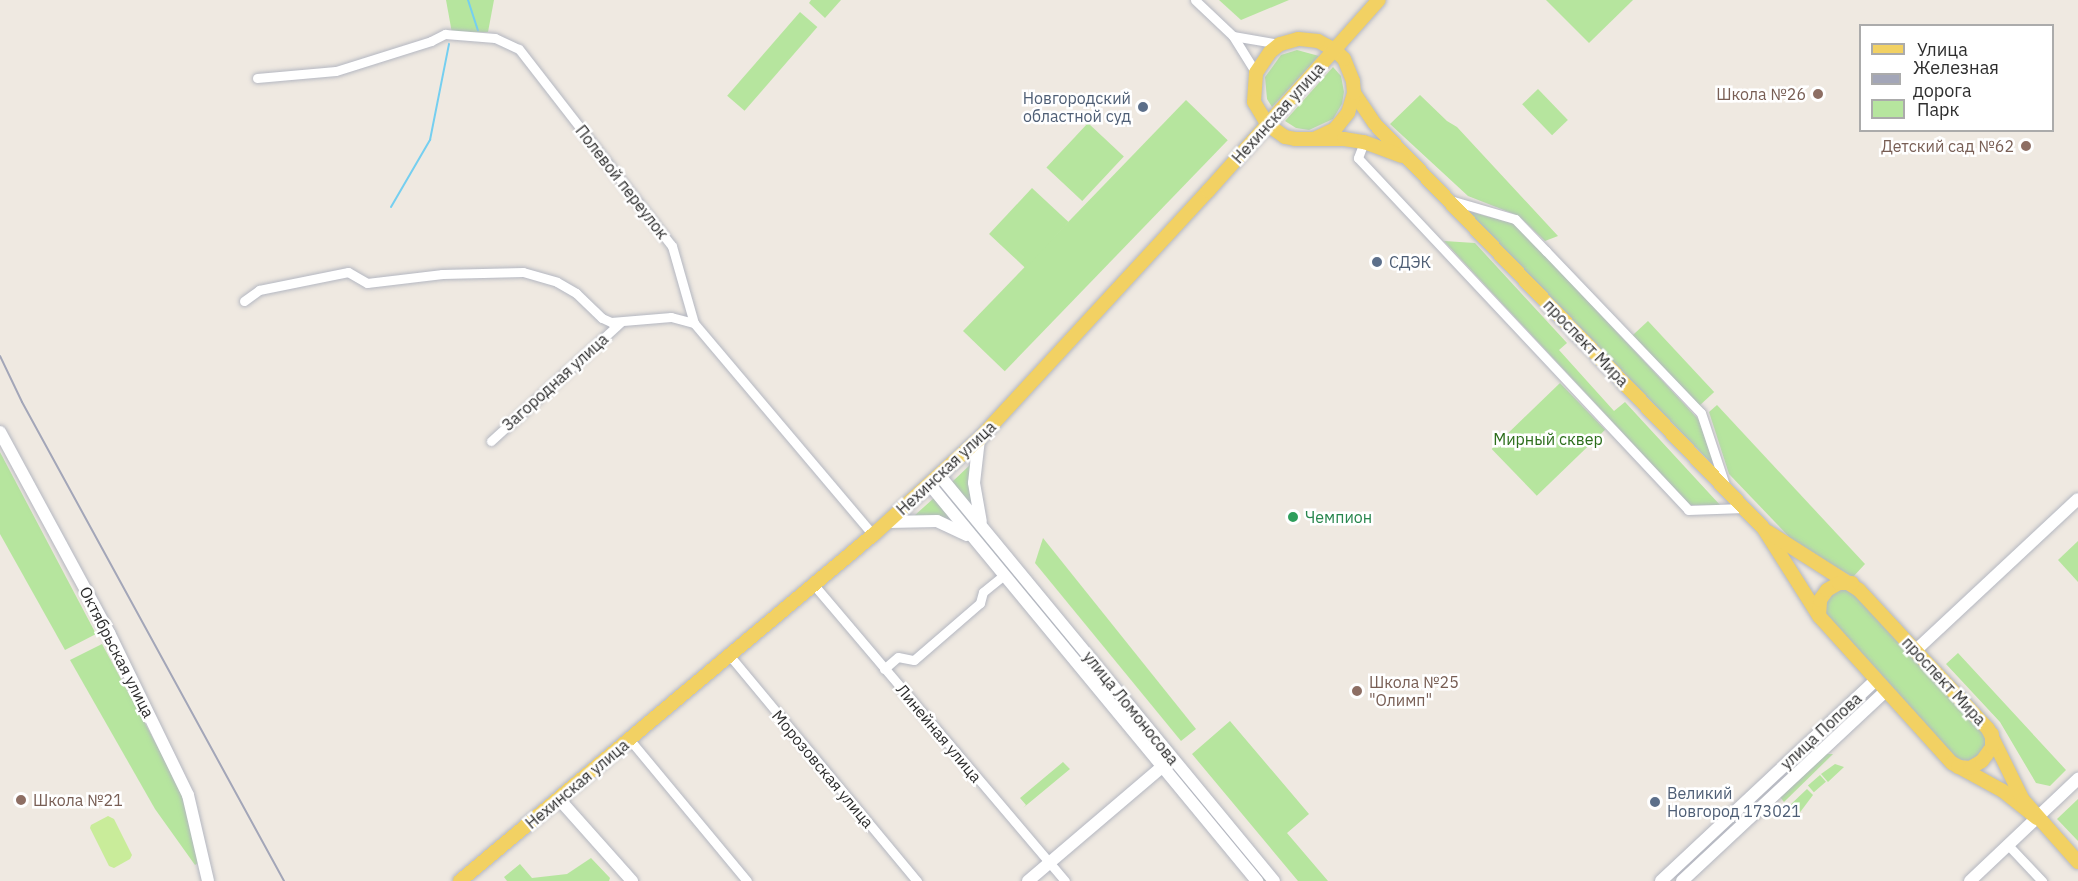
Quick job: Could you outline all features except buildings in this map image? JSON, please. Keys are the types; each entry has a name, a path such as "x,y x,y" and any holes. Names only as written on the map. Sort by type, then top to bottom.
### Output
{"main road":[{"name":"Нехинская улица","path":"460,881 873,535 979,440 1268,125 1379,0"},
{"path":"1268,125 1254,102 1256,73 1270,52 1280,44 1308,39 1335,50"},
{"name":"проспект Мира","path":"1335,50 1350,69 1354,93 1375,124 1764,529 1819,616 1886,691 1958,767 2003,791 2037,818 2078,862"},
{"path":"1316,138 1326,135 1342,122 1348,113 1354,93"},
{"name":"проспект Мира","path":"1268,125 1285,137 1364,142 1407,158"},
{"name":"Октябрьская улица","path":"0,432 109,633 188,795 208,881"},
{"name":"улица Ломоносова","path":"979,440 974,473 975,499 978,512 989,535"},
{"name":"улица Ломоносова","path":"935,480 989,535 1274,881"},
{"name":"улица Ломоносова","path":"935,480 981,547 1257,881"},
{"path":"1916,650 2078,499"},
{"name":"улица Ломоносова","path":"888,522 937,521 963,532 981,547"},
{"name":"проспект Мира","path":"1764,529 1852,583 1916,650 1992,734 2013,782 2037,818"},
{"path":"1819,616 1820,600 1827,590 1839,583 1852,583"},
{"path":"1071,656 1082,648"},
{"name":"улица Попова","path":"1661,881 1876,680"},
{"name":"улица Попова","path":"1682,881 1886,691"},
{"path":"1958,767 1970,768 1987,757 1992,747 1992,734"},
{"path":"1817,735 1827,746"},
{"path":"1028,881 1162,767"},
{"path":"1970,881 2078,779"},
{"path":"559,800 632,881"}],"street":[{"path":"1195,0 1233,36 1256,73"},
{"name":"Полевой переулок","path":"257,78 336,71 431,42 445,34 495,38 519,49 672,246 694,323 873,535"},
{"path":"1233,36 1280,44"},
{"path":"1364,142 1358,158 1688,510 1744,508"},
{"path":"1448,200 1515,219 1546,251 1701,413 1727,490"},
{"path":"244,300 260,290 348,272 367,284 442,274 523,272 558,282 576,293 602,318 620,323 671,317 694,323"},
{"name":"Загородная улица","path":"491,441 620,323"},
{"path":"884,669 898,657 914,660 981,603 983,592 1004,575"},
{"name":"Линейная улица","path":"814,585 1065,881"},
{"name":"Морозовская улица","path":"730,656 917,881"},
{"path":"630,740 747,881"},
{"path":"2008,845 2042,881"}],"green space":[{"path":"446,0 494,0 488,32 452,33"},
{"path":"811,0 841,0 825,18 809,3"},
{"path":"1219,0 1289,0 1241,20"},
{"path":"1546,0 1633,0 1589,43"},
{"path":"800,12 817,27 745,111 727,96"},
{"path":"1297,50 1319,56 1272,107 1267,99 1265,77 1281,55"},
{"path":"1333,67 1341,76 1344,92 1342,104 1333,119 1309,130 1296,128 1285,121"},
{"path":"1538,89 1568,120 1552,135 1522,104"},
{"path":"1420,95 1447,121 1457,127 1558,236 1545,241 1519,216 1468,196 1390,124"},
{"path":"1186,100 1228,140 1005,371 963,331"},
{"path":"1088,123 1124,156 1082,201 1046,168"},
{"path":"1032,188 1069,222 1026,268 989,234"},
{"path":"1467,211 1516,224 1699,420 1716,468"},
{"path":"1444,241 1475,243 1567,343 1559,350 1614,411 1625,402 1720,505 1690,505"},
{"path":"1648,321 1714,392 1699,406 1633,335"},
{"name":"Мирный сквер","path":"1560,383 1605,430 1537,496 1492,449"},
{"path":"1717,405 1865,564 1853,577 1798,546 1729,474 1709,412"},
{"path":"0,452 96,634 65,650 0,534"},
{"path":"970,465 970,483 972,506 952,482"},
{"path":"935,497 955,522 929,516 914,516"},
{"path":"953,498 1074,645 1070,648 950,501"},
{"path":"1043,538 1196,729 1181,741 1035,563"},
{"path":"2078,541 2078,582 2058,560"},
{"path":"1849,588 1985,731 1987,743 1980,754 1970,761 1955,759 1824,617 1825,599 1835,589"},
{"path":"102,644 179,786 201,861 195,865 155,809 70,660"},
{"path":"1958,653 2066,770 2050,786 2036,783 2000,722 1946,664"},
{"path":"1082,655 1268,881 1263,881 1078,658"},
{"path":"1230,721 1309,814 1287,833 1328,881 1298,881 1192,754"},
{"path":"1826,754 1833,754 1784,802 1780,797"},
{"path":"1063,762 1070,769 1023,808 1026,805 1020,798"},
{"path":"1835,764 1844,767 1828,782 1821,774"},
{"path":"1820,775 1826,782 1814,792 1808,785"},
{"path":"1807,789 1813,795 1798,815 1789,806"},
{"path":"2078,799 2078,841 2057,819"},
{"path":"108,816 114,819 132,855 130,859 114,868 109,866 90,828 91,825"},
{"path":"591,858 610,878 609,881 507,881 504,877 520,864 532,878 567,874"}],"waterway":[{"path":"468,0 478,30"},
{"path":"391,207 430,140 449,44"}],"railway":[{"path":"0,356 22,402 284,881"}],"place":[{"name":"Школа №26","path":"1818,94"},
{"name":"Новгородский областной суд","path":"1143,107"},
{"name":"Детский сад №62","path":"2026,146"},
{"name":"СДЭК","path":"1377,262"},
{"name":"Чемпион","path":"1293,517"},
{"name":"Школа №25 \"Олимп\"","path":"1357,691"},
{"name":"Школа №21","path":"21,800"},
{"name":"Великий Новгород 173021","path":"1655,802"}]}
